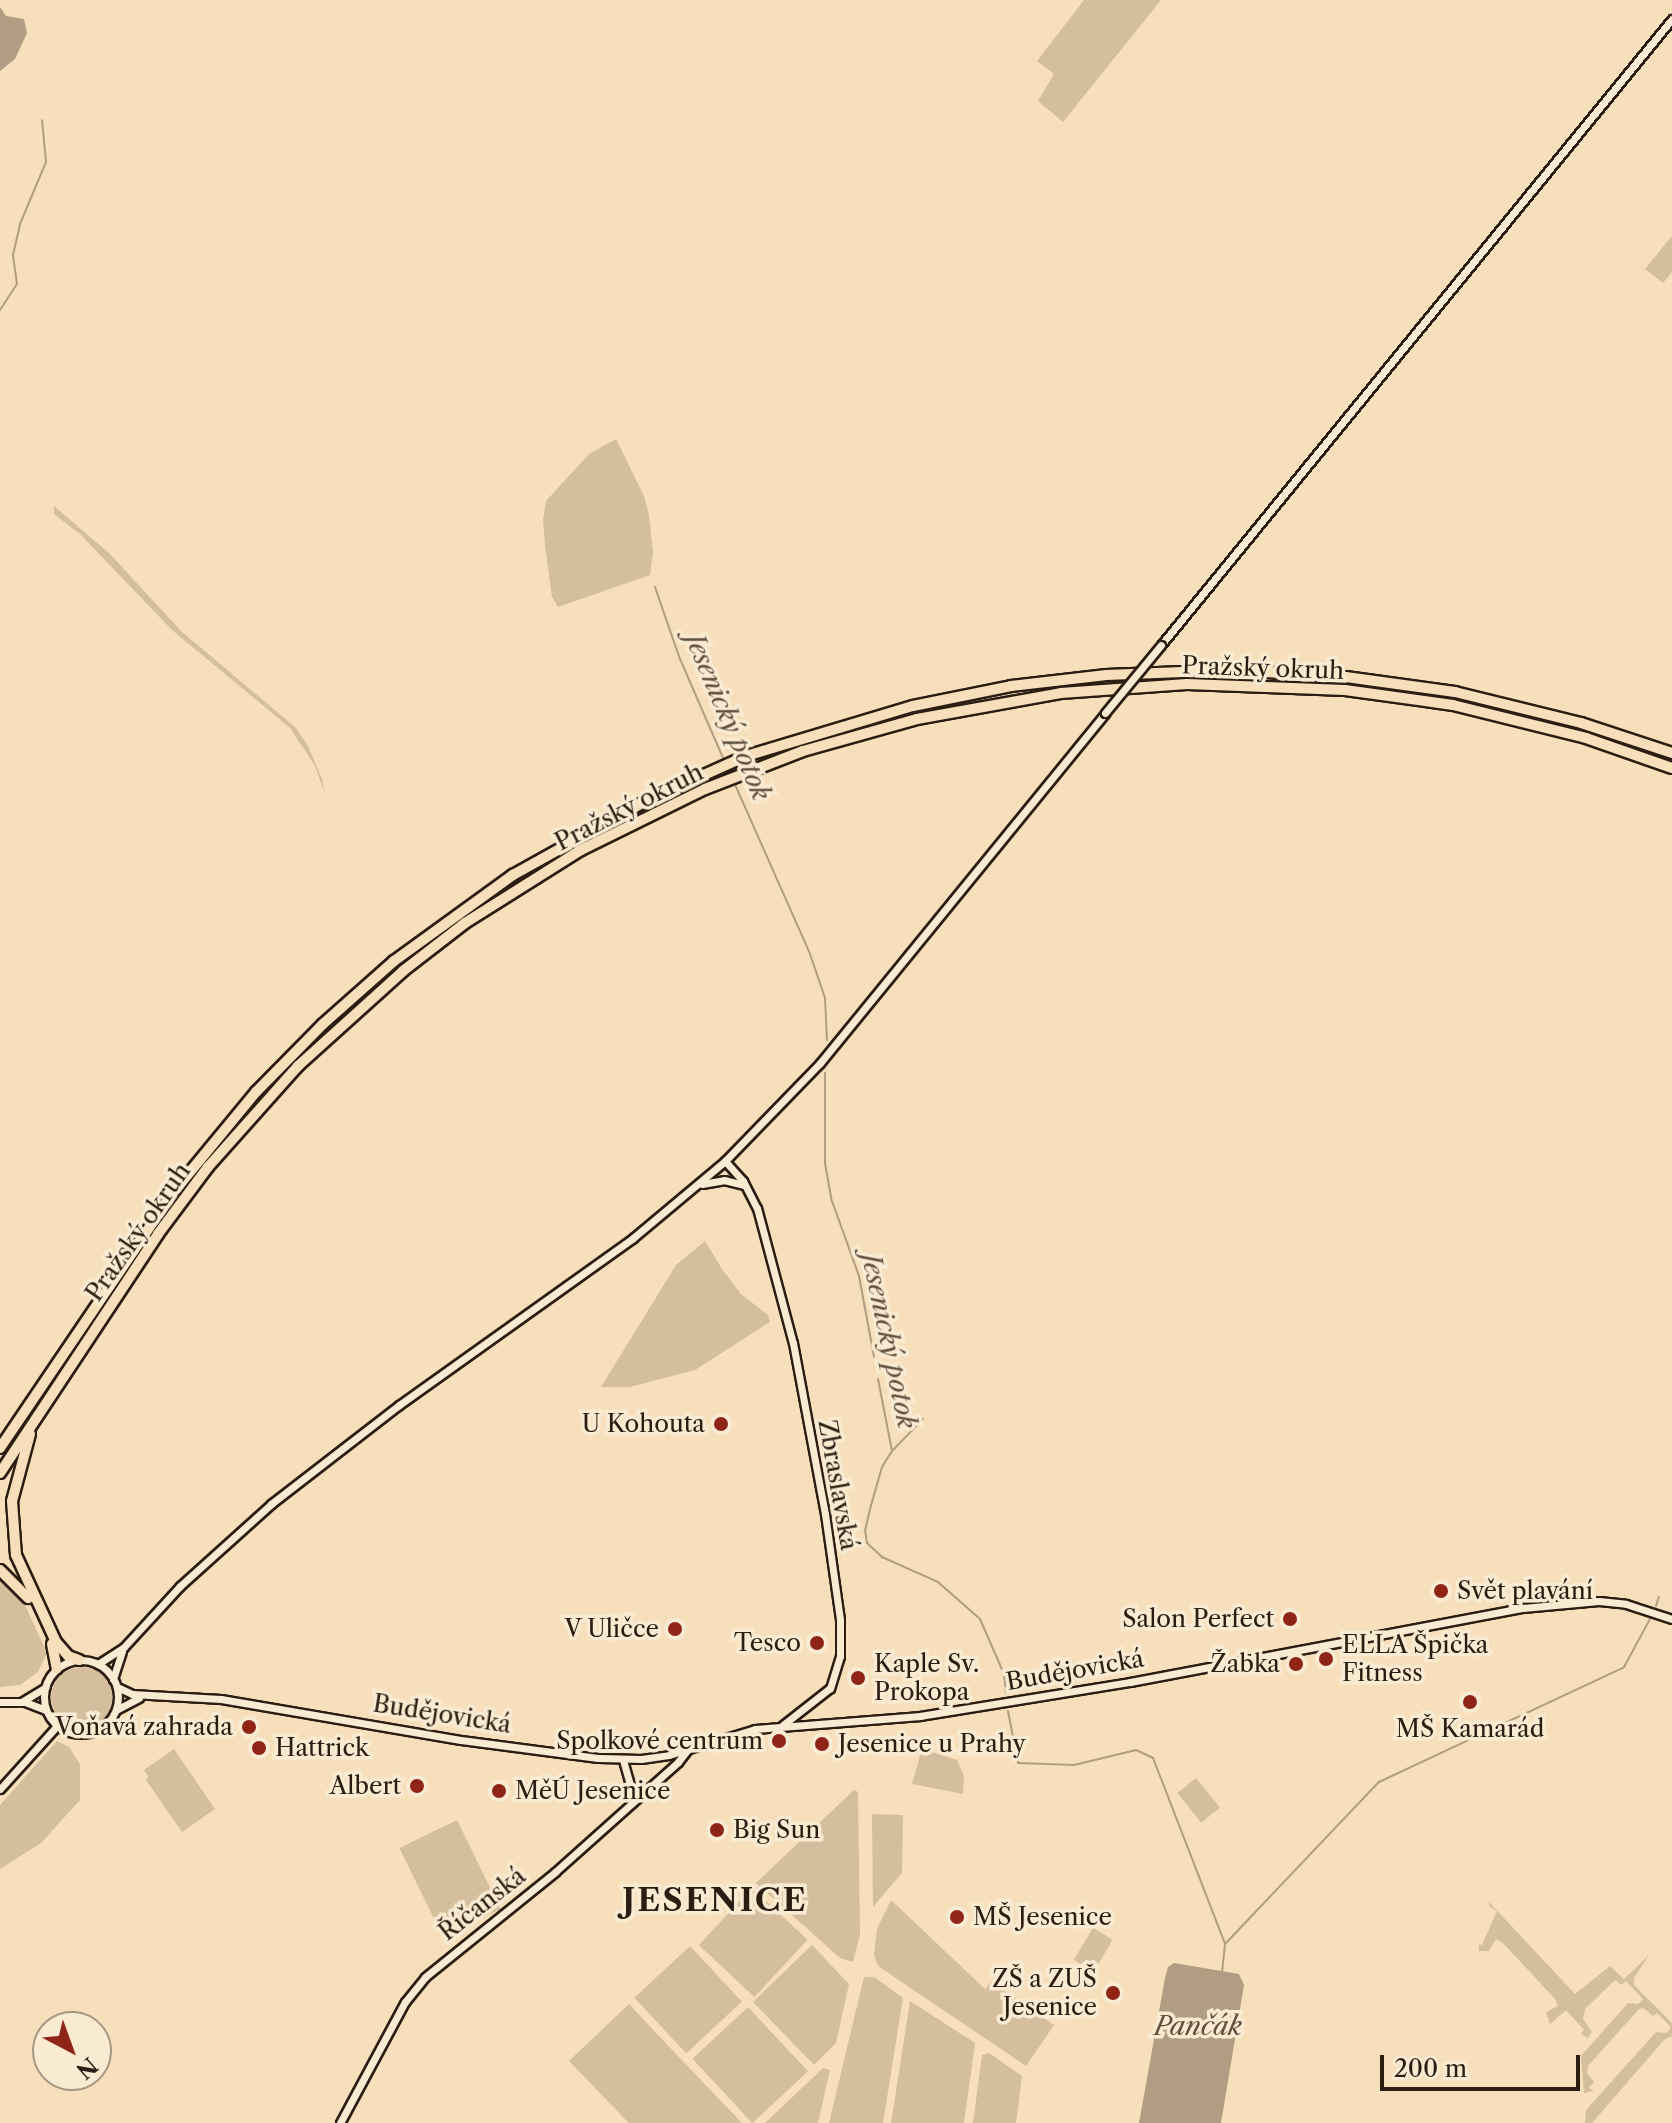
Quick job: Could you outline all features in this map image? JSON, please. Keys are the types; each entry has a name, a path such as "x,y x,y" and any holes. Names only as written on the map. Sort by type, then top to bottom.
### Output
{"highway":[{"name":"Pražský okruh","path":"0,1448 171,1195 256,1092 323,1024 394,961 513,875 574,838 700,775 746,756 913,706 1011,686 1106,675 1233,670 1346,677 1455,692 1581,723 1672,753"},
{"name":"Pražský okruh","path":"0,1473 158,1234 208,1167 266,1100 332,1033 403,971 509,894 581,850 705,789 860,733 972,706 1106,688 1218,683 1345,690 1453,705 1586,738 1672,768"},
{"path":"49,1397 19,1466 13,1491 11,1528 24,1579 52,1636 68,1656 79,1660"},
{"path":"0,1570 13,1579 29,1600 55,1651 57,1669"}],"main road":[{"path":"21,1702 45,1688 57,1669 79,1660 98,1664 124,1647 180,1586 271,1504 399,1405 633,1238 725,1161 820,1063 1672,19"},
{"name":"Zbraslavská","path":"725,1161 746,1186 762,1223 793,1343 825,1514 840,1620 840,1656 835,1677 825,1694 783,1725"},
{"path":"697,1186 724,1180 746,1186"},
{"name":"Budějovická","path":"98,1664 115,1683 132,1694 232,1701 461,1740 623,1760 650,1758 688,1749 739,1732 783,1725 890,1720 1066,1693 1569,1602 1626,1604 1672,1619"},
{"path":"116,1710 115,1683 124,1647"},
{"path":"0,1789 57,1726 46,1710 45,1688"},
{"name":"Budějovická","path":"57,1726 74,1734 91,1733 105,1726 116,1710 133,1700 149,1696"},
{"path":"0,1702 21,1702 46,1710"},
{"name":"Říčanská","path":"340,2123 401,2010 419,1983 443,1960 521,1901 678,1762 688,1749"},
{"path":"623,1760 634,1799"}],"shaded area":[{"path":"1084,0 1161,0 1063,122 1038,101 1054,74 1037,61"},
{"path":"1672,236 1672,272 1663,283 1645,269"},
{"path":"616,439 644,496 649,515 653,553 650,575 558,607 552,597 545,545 543,520 546,501 589,454"},
{"path":"54,506 110,554 181,631 295,727 308,746 325,794 315,766 290,728 172,630 80,534 54,514"},
{"path":"705,1241 741,1294 768,1315 770,1322 695,1370 630,1387 601,1387 676,1265"},
{"path":"0,1580 25,1605 47,1653 38,1672 20,1685 0,1687"},
{"path":"76,1667 88,1667 104,1676 111,1686 111,1710 104,1720 88,1729 76,1729 56,1715 51,1704 51,1692 65,1672"},
{"path":"57,1741 69,1747 80,1764 80,1800 41,1843 0,1869 0,1805"},
{"path":"174,1749 215,1809 182,1832 146,1780 148,1776 144,1770"},
{"path":"922,1749 957,1760 964,1776 963,1794 912,1784"},
{"path":"1196,1778 1220,1808 1201,1823 1177,1793"},
{"path":"854,1790 858,1792 860,1934 853,1962 840,1958 756,1883"},
{"path":"872,1814 903,1815 902,1873 873,1907"},
{"path":"457,1820 500,1909 443,1937 399,1848"},
{"path":"752,1888 808,1940 754,1997 699,1945"},
{"path":"891,1900 985,1989 991,1982 1054,2025 1026,2066 878,1966 874,1955 877,1929"},
{"path":"1489,1902 1575,1994 1610,1966 1624,1979 1649,1955 1634,1978 1634,1985 1672,2023 1672,2036 1665,2039 1592,2123 1585,2123 1586,2110 1656,2032 1667,2033 1671,2027 1657,2013 1653,2016 1643,2008 1639,2009 1588,2066 1587,2073 1594,2082 1589,2087 1593,2091 1584,2093 1581,2056 1628,2003 1638,2004 1643,1999 1626,1981 1621,1985 1615,1980 1585,2009 1583,2019 1592,2032 1588,2038 1581,2034 1584,2030 1566,2010 1550,2024 1546,2012 1558,2006 1555,1999 1503,1943 1496,1939 1489,1951 1479,1951 1479,1944 1482,1945 1497,1911 1489,1906"},
{"path":"1093,1928 1113,1940 1094,1972 1074,1960"},
{"path":"812,1945 849,1984 836,2043 814,2065 753,2002"},
{"path":"690,1946 742,2002 686,2053 634,1998"},
{"path":"864,1977 874,1977 903,1998 883,2123 829,2123"},
{"path":"910,2001 975,2043 964,2123 891,2123"},
{"path":"629,2004 742,2123 629,2123 569,2061"},
{"path":"748,2007 808,2071 752,2123 692,2059"},
{"path":"989,2053 1022,2076 1016,2123 973,2123 982,2055"},
{"path":"823,2068 830,2070 818,2123 765,2123"}],"water":[{"path":"0,7 6,16 24,19 27,33 15,59 0,71"},
{"name":"Pančák","path":"1174,1963 1239,1974 1244,1985 1221,2123 1139,2123 1165,1978 1168,1967"}],"waterway":[{"path":"0,310 17,284 13,255 20,224 46,162 42,120"},
{"name":"Jesenický potok","path":"655,587 680,659 724,760"},
{"name":"Jesenický potok","path":"733,780 810,954 825,998 827,1040"},
{"name":"Jesenický potok","path":"825,1073 825,1163 832,1201 859,1276 874,1357"},
{"name":"Jesenický potok","path":"878,1379 892,1451 882,1467 871,1505 865,1530 867,1543 882,1557 938,1582 980,1619 1004,1674 1006,1693"},
{"path":"893,1450 923,1419"},
{"path":"1656,1606 1659,1596"},
{"path":"1226,1943 1379,1782 1624,1667 1651,1617"},
{"name":"Jesenický potok","path":"1008,1711 1018,1763 1074,1765 1136,1750 1153,1758 1225,1944 1222,1971"}],"place":[{"name":"U Kohouta","path":"721,1424"},
{"name":"Svět plavání","path":"1441,1591"},
{"name":"Salon Perfect","path":"1290,1619"},
{"name":"V Uličce","path":"675,1629"},
{"name":"Tesco","path":"817,1643"},
{"name":"ELLA Špička Fitness","path":"1326,1659"},
{"name":"Žabka","path":"1296,1664"},
{"name":"Kaple Sv. Prokopa","path":"858,1678"},
{"name":"MŠ Kamarád","path":"1470,1702"},
{"name":"Voňavá zahrada","path":"249,1727"},
{"name":"Spolkové centrum","path":"779,1741"},
{"name":"Jesenice u Prahy","path":"822,1744"},
{"name":"Hattrick","path":"259,1748"},
{"name":"Albert","path":"417,1786"},
{"name":"MěÚ Jesenice","path":"499,1791"},
{"name":"Big Sun","path":"717,1830"},
{"name":"MŠ Jesenice","path":"957,1917"},
{"name":"ZŠ a ZUŠ Jesenice","path":"1113,1993"}],"district":[{"name":"JESENICE","path":"715,1900"}]}
